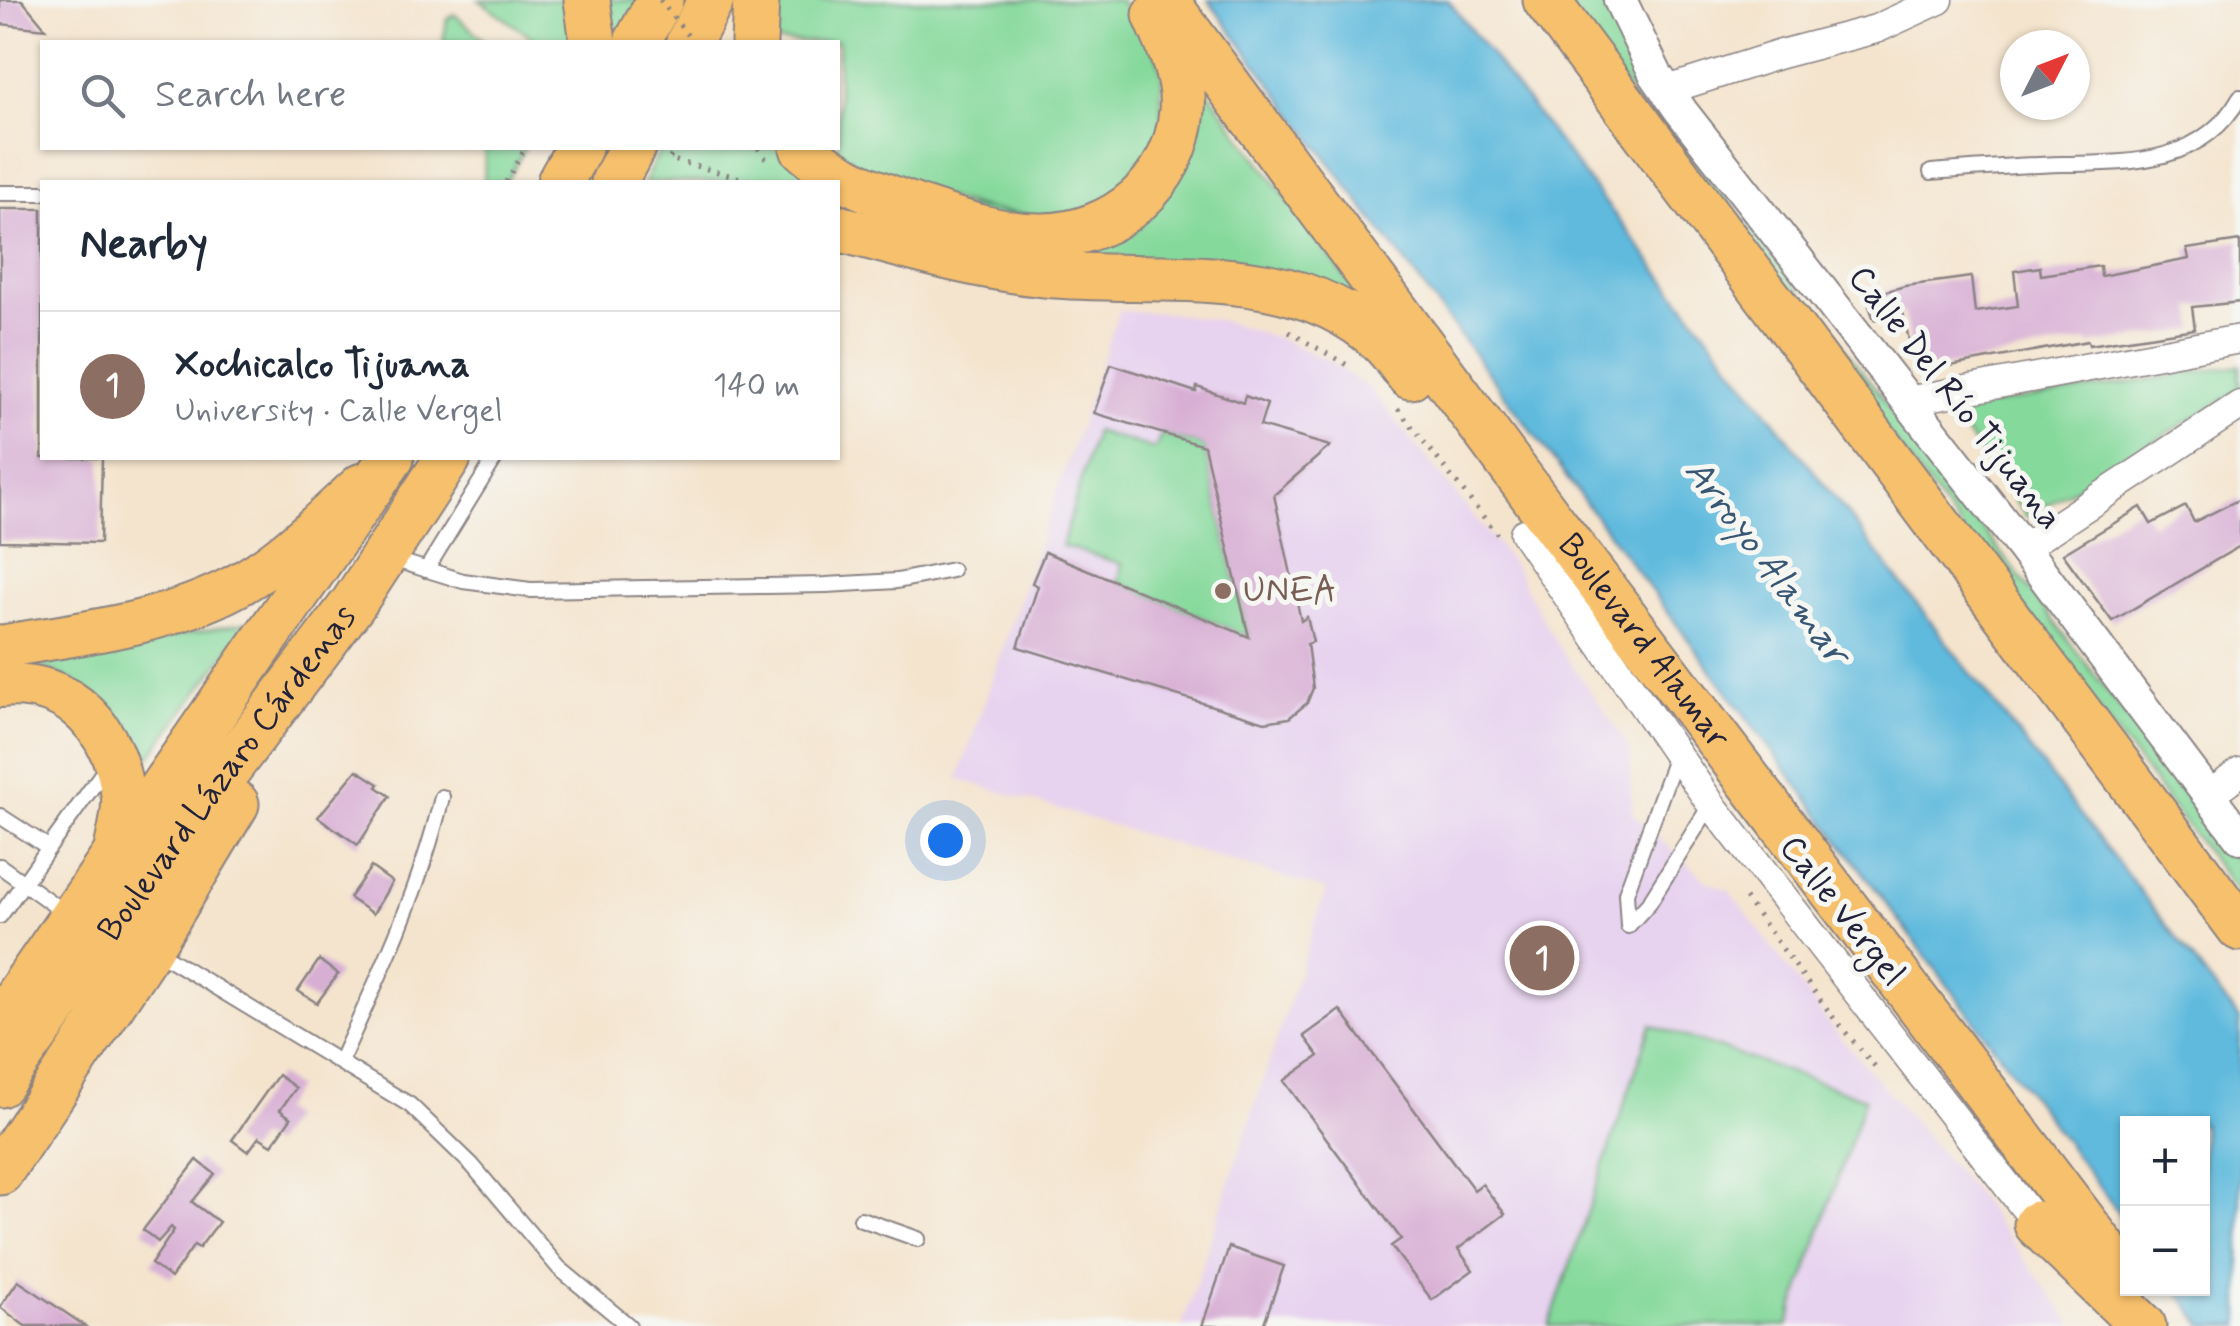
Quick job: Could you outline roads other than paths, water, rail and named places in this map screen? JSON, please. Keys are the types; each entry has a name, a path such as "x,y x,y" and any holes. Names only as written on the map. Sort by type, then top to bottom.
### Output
{"highway":[{"path":"588,0 592,40"},
{"path":"638,40 660,0"},
{"path":"692,40 711,0"},
{"path":"754,40 756,0"},
{"path":"805,150 842,177 879,195 936,214 1014,235 1069,234 1094,228 1142,198 1162,174 1176,138 1182,110 1180,78 1149,0"},
{"name":"Boulevard Alamar","path":"1165,0 1376,286 2120,1269"},
{"path":"1546,0 2240,928"},
{"path":"552,180 565,150"},
{"path":"561,180 578,150"},
{"path":"615,180 631,150"},
{"path":"840,228 1042,274 1220,279 1287,292 1350,318 1384,343 1514,537"},
{"path":"1376,286 1514,537"},
{"name":"Boulevard Lázaro Cárdenas","path":"1,1018 390,460"},
{"name":"Boulevard Lázaro Cárdenas","path":"0,1084 353,604 405,564 447,460"},
{"path":"0,1172 150,947 353,604"},
{"path":"2037,1224 2143,1326"},
{"path":"2140,1296 2162,1326"}],"main road":[{"path":"0,646 164,615 238,586 294,545 389,460"},
{"path":"0,686 16,684 65,698 96,722 115,756 123,802 115,852"}],"street":[{"name":"Calle Del Río Tijuana","path":"1620,0 1639,43 1667,90 2023,548 2240,837"},
{"path":"1667,90 1876,29 1939,0"},
{"path":"1906,401 2240,338"},
{"path":"2023,548 2240,404"},
{"name":"Calle Vergel","path":"1514,537 1711,804 2116,1326"},
{"path":"2208,795 2240,772"}],"lane":[{"path":"1930,172 2062,164 2116,165 2159,159 2200,138 2229,115 2240,97"},
{"path":"0,193 40,193"},
{"path":"493,460 405,564 493,588 564,590 870,583 923,578 952,570"},
{"path":"1677,755 1626,893 1628,926 1649,902 1711,804"},
{"path":"0,916 115,756"},
{"path":"340,1062 406,914 429,852 442,797"},
{"path":"0,816 48,847"},
{"path":"0,866 71,917"},
{"path":"150,947 410,1105 441,1133 559,1268 629,1326"},
{"path":"861,1219 918,1239"}],"water":[{"name":"Arroyo Alamar","path":"1208,0 1448,0 2240,1020 2240,1326 2204,1326 2181,1296 2210,1296 2210,1116 2120,1116 2120,1215"}],"place":[{"name":"UNEA","path":"1223,591"},
{"name":"Xochicalco Tijuana","path":"1542,958"}]}
